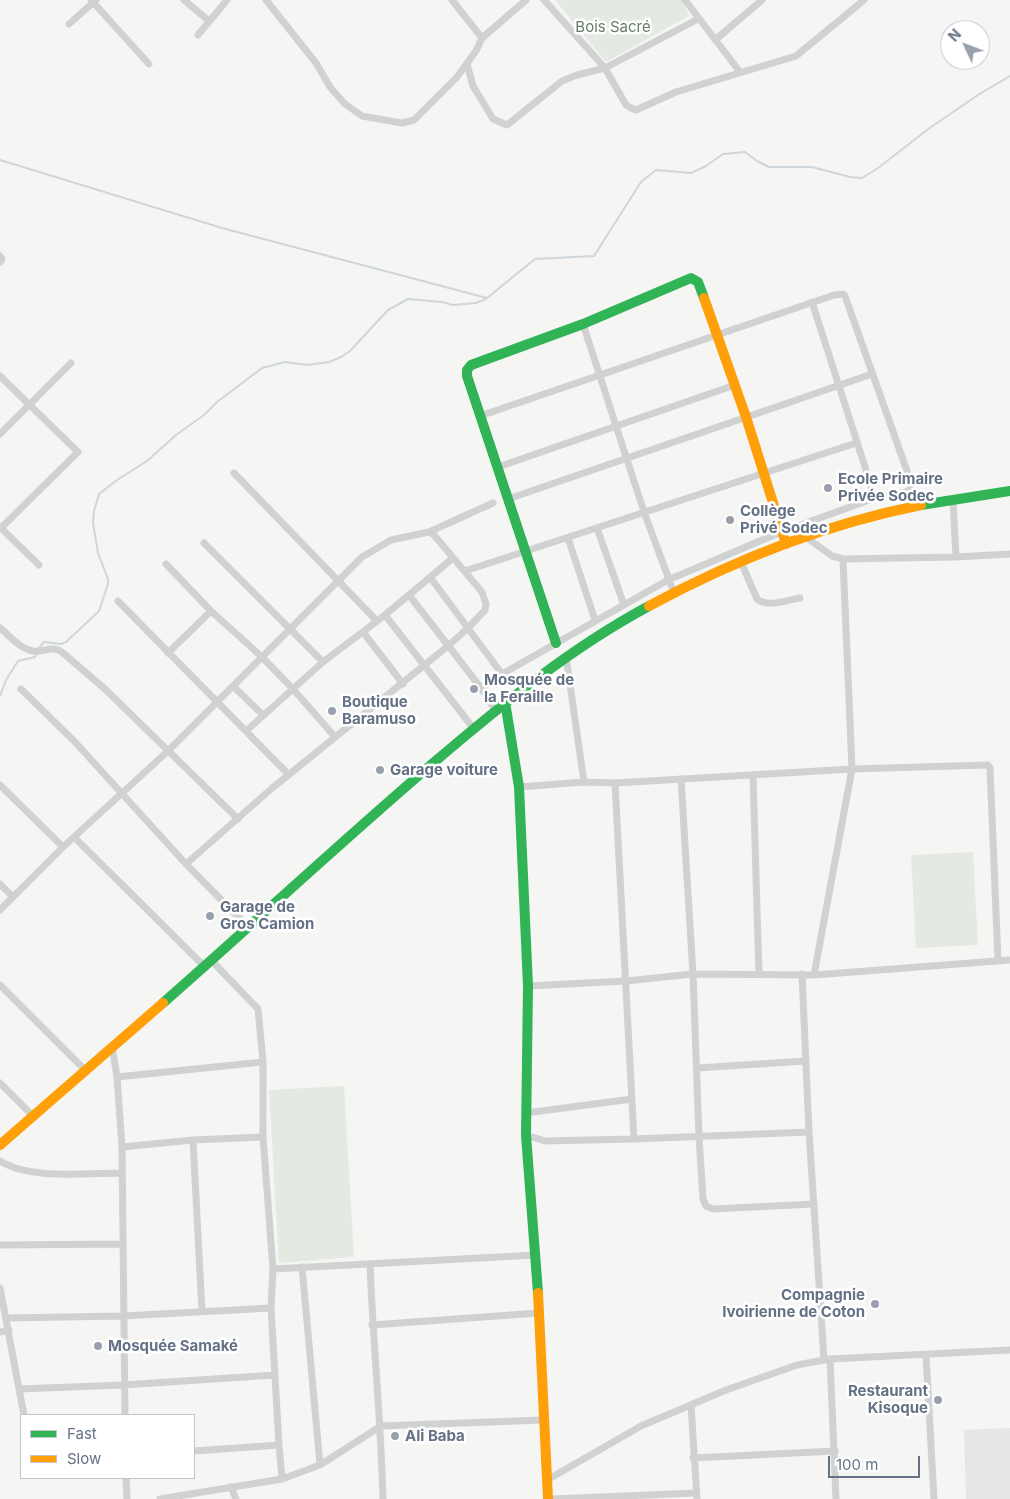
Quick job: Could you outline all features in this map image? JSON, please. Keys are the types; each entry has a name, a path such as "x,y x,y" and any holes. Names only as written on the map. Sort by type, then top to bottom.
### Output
{"street":[{"path":"184,0 209,21"},
{"path":"198,35 227,0"},
{"path":"266,0 316,63 330,87 345,104 362,116 402,123 414,120 457,77 476,51 482,38 526,0"},
{"path":"452,0 482,38"},
{"path":"544,0 605,68 626,105 636,110 676,92 796,56 864,0"},
{"path":"684,0 740,72"},
{"path":"715,40 762,0"},
{"path":"69,24 94,1 149,64"},
{"path":"467,64 473,86 493,118 507,125 562,80 577,74 605,68 698,19"},
{"path":"0,256 2,259 0,262"},
{"path":"556,643 467,376 467,370 471,365 583,324 691,278 698,282 717,334 746,417 786,544"},
{"path":"480,416 717,334 812,302 842,294 845,296 907,471 911,491 910,508"},
{"path":"812,302 875,498"},
{"path":"583,324 644,512 674,593"},
{"path":"0,434 71,363"},
{"path":"508,499 872,374"},
{"path":"0,376 78,452 0,528 39,565"},
{"path":"498,467 735,385"},
{"path":"464,571 856,443"},
{"path":"234,473 377,621"},
{"path":"481,688 595,620 668,580 781,532 875,498 911,491"},
{"path":"0,1145 248,928 391,799 495,710 566,657 627,618 674,593 741,562 786,544 857,520 910,508 1010,491"},
{"path":"953,500 956,557"},
{"path":"0,910 62,847 168,751 362,557 390,540 429,532 493,503"},
{"path":"597,528 624,605"},
{"path":"186,864 289,775 448,646 485,610 486,604 482,592 434,535 429,532"},
{"path":"806,537 821,550 843,559 1010,554"},
{"path":"568,538 595,620"},
{"path":"204,543 323,662"},
{"path":"246,732 323,662 384,616 453,558"},
{"path":"814,975 852,770 843,559"},
{"path":"741,562 757,599 761,602 767,604 800,598"},
{"path":"166,564 211,610 262,657 335,737"},
{"path":"430,577 502,674"},
{"path":"409,595 481,688 495,710"},
{"path":"118,601 289,775"},
{"path":"168,654 211,610"},
{"path":"384,616 425,665 474,729"},
{"path":"0,628 24,648 35,651 59,649 105,689 238,819"},
{"path":"363,632 403,684"},
{"path":"566,657 584,782"},
{"path":"233,686 263,715"},
{"path":"21,689 75,742 186,864 248,928"},
{"path":"505,702 519,787 528,986 526,1135 536,1256 548,1499"},
{"path":"519,787 584,782 615,783 852,770 988,765 990,768 998,960"},
{"path":"753,776 759,974"},
{"path":"681,779 693,974 703,1199 706,1206 713,1209 814,1204"},
{"path":"615,783 634,1139"},
{"path":"0,785 62,847"},
{"path":"74,837 258,1009 263,1062 263,1137 274,1269 272,1308 282,1479"},
{"path":"0,884 13,897"},
{"path":"528,986 626,981 693,974 814,975 1010,960"},
{"path":"802,974 809,1132 835,1451 836,1499"},
{"path":"0,985 85,1070"},
{"path":"112,1046 117,1077 122,1147 123,1385 125,1414"},
{"path":"697,1068 806,1061"},
{"path":"117,1077 263,1062"},
{"path":"0,1083 33,1116"},
{"path":"526,1113 632,1098"},
{"path":"526,1135 545,1141 809,1132"},
{"path":"122,1147 193,1140 263,1137"},
{"path":"193,1140 202,1311"},
{"path":"0,1161 11,1167 29,1172 122,1172"},
{"path":"0,1245 123,1244"},
{"path":"274,1269 536,1256"},
{"path":"370,1264 372,1324 381,1426 383,1499"},
{"path":"302,1267 320,1465"},
{"path":"0,1288 24,1414"},
{"path":"6,1318 123,1316 272,1308"},
{"path":"372,1324 539,1313"},
{"path":"0,1332 9,1330"},
{"path":"547,1480 641,1426 747,1382 787,1368 827,1359 1010,1350"},
{"path":"926,1355 934,1499"},
{"path":"19,1389 123,1385 275,1375"},
{"path":"552,1499 696,1496 691,1405"},
{"path":"160,1499 186,1497 231,1487 282,1479 320,1465 381,1426 543,1420"},
{"path":"195,1451 279,1445"},
{"path":"693,1458 835,1451"},
{"path":"126,1479 127,1499"},
{"path":"231,1487 236,1499"}],"shaded area":[{"path":"1010,1428 1010,1499 966,1499 964,1430"}],"green space":[{"name":"Bois Sacré","path":"555,0 682,0 689,16 606,62"},
{"path":"973,852 978,945 916,948 911,855"},
{"path":"344,1086 354,1257 279,1263 269,1090"}],"waterway":[{"path":"0,160 222,228 487,298 535,259 594,256 641,182 656,170 691,173 706,166 723,154 745,152 769,167 812,167 850,177 862,178 931,127 1010,76"},
{"path":"39,648 44,642 61,644 66,642 99,611 108,584 108,579 98,553 93,523 99,494 147,461 176,435 262,368 285,362 307,365 329,362 341,357 350,351 388,310 408,299 442,302 453,305 476,303 486,299"},
{"path":"0,696 6,680 18,661 35,657 37,653"}],"traffic: fast":[{"path":"556,643 467,376 467,370 471,365 583,324 691,278 698,282 704,298"},
{"path":"921,505 1010,491"},
{"path":"163,1003 364,823 483,721 563,660 619,623 649,606"},
{"path":"505,702 519,787 528,986 526,1135 538,1293"}],"traffic: slow":[{"path":"704,298 746,417 786,544"},
{"path":"649,606 714,573 781,545 850,522 921,505"},
{"path":"0,1145 163,1003"},
{"path":"538,1293 548,1499"}],"place":[{"name":"Ecole Primaire Privée Sodec","path":"828,488"},
{"name":"Collège Privé Sodec","path":"730,520"},
{"name":"Mosquée de la Feraille","path":"474,689"},
{"name":"Boutique Baramuso","path":"332,711"},
{"name":"Garage voiture","path":"380,770"},
{"name":"Garage de Gros Camion","path":"210,916"},
{"name":"Compagnie Ivoirienne de Coton","path":"875,1304"},
{"name":"Mosquée Samaké","path":"98,1346"},
{"name":"Restaurant Kisoque","path":"938,1400"},
{"name":"Ali Baba","path":"395,1436"}]}
